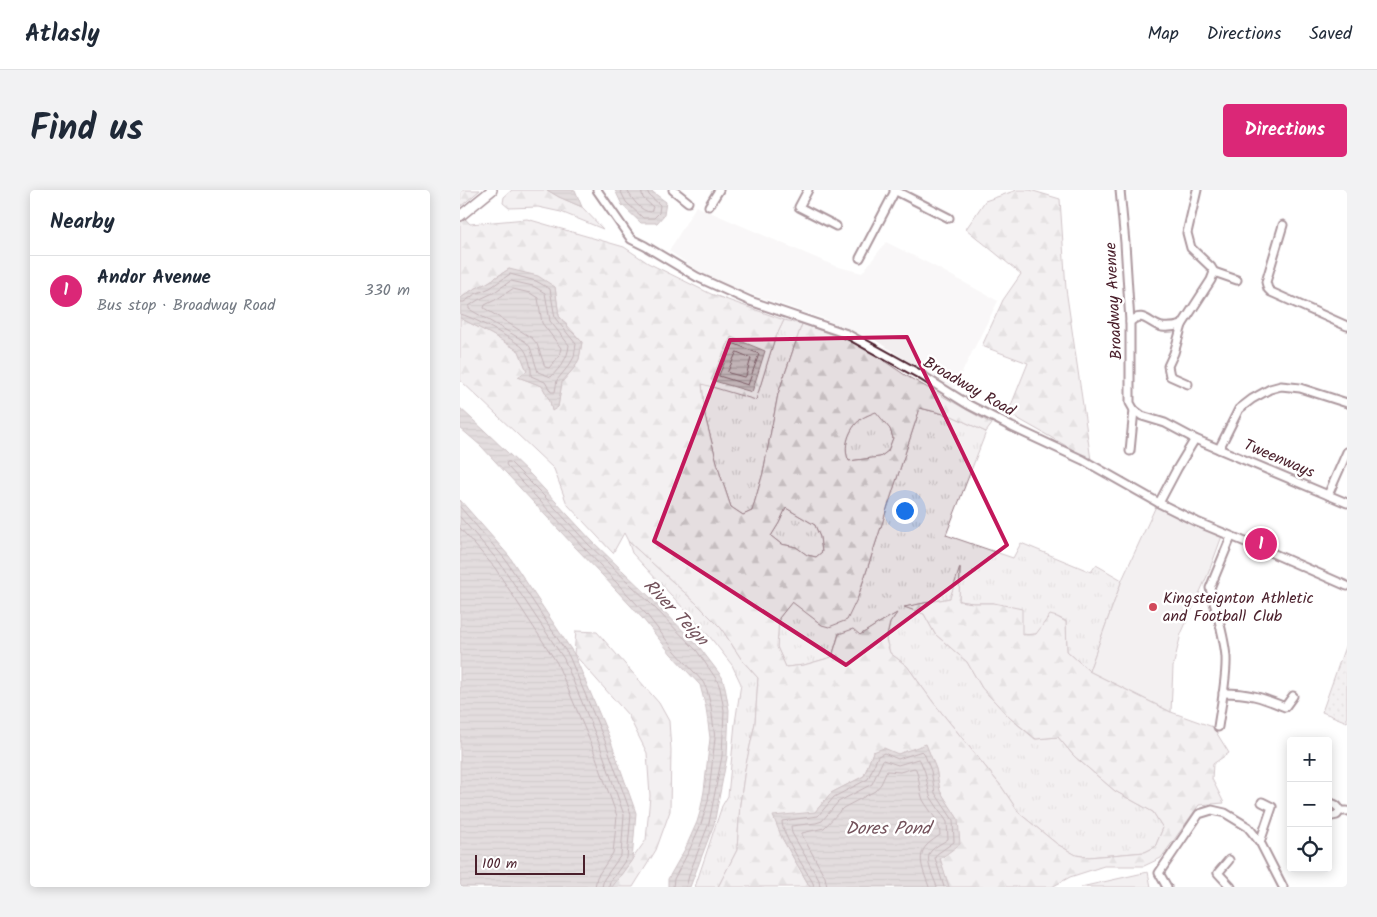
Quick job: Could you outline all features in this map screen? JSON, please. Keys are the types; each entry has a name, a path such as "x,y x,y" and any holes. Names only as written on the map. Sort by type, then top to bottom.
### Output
{"street":[{"path":"460,216 492,190"},
{"name":"Broadway Road","path":"597,190 630,239 646,246 697,278 750,301 847,334 921,375 969,405 1083,460 1159,503 1197,522 1347,586"},
{"path":"674,190 688,202"},
{"path":"709,206 719,190"},
{"path":"808,190 799,207 836,226"},
{"path":"860,258 894,190 949,218"},
{"name":"Broadway Avenue","path":"1120,190 1130,322 1130,403 1134,410 1130,451"},
{"path":"1197,190 1186,233 1191,248 1214,272 1237,280"},
{"path":"1283,225 1266,282 1268,288 1271,292 1347,326"},
{"path":"1188,384 1170,376 1168,366 1182,325 1211,280 1214,272"},
{"path":"1130,322 1139,316 1163,327 1172,328 1182,325"},
{"name":"Tweenways","path":"1219,449 1239,409 1270,389 1281,386 1300,388 1347,404"},
{"path":"1134,410 1142,416 1165,423 1194,439 1159,503"},
{"name":"Tweenways","path":"1194,439 1347,503"},
{"path":"1328,495 1344,469 1347,452"},
{"path":"1218,727 1226,659 1224,642 1210,588 1232,537"},
{"path":"1223,693 1241,693 1261,697 1285,707 1293,696"},
{"path":"1260,842 1272,807 1262,802"},
{"path":"1332,804 1344,811 1337,816 1332,817"},
{"path":"1167,887 1160,873 1199,814 1212,810 1225,813 1248,827 1260,842 1280,886"},
{"path":"1229,860 1218,873 1231,887"}],"highlighted area":[{"path":"907,337 1007,545 846,665 654,541 730,340"}],"shaded area":[{"path":"696,206 835,266 862,273 886,242 998,301 953,390 875,340 822,318 715,282 669,251"}],"green space":[{"path":"460,190 480,190 460,207"},
{"path":"512,190 547,190 582,207 603,229 561,212 538,207 509,208 503,203 504,197"},
{"path":"1017,190 1030,190 1060,199 1066,289 1091,460 1008,413 1028,363 982,346 1003,300 1021,274 966,229 985,201"},
{"path":"460,213 470,224 527,219 624,247 648,263 711,294 784,320 774,341 756,400 702,384 705,416 720,474 731,507 743,515 752,511 763,473 778,394 802,324 859,344 905,375 992,424 986,432 952,416 920,408 858,597 847,620 829,627 822,625 792,602 779,618 777,647 786,667 804,665 832,657 839,634 853,629 860,635 897,613 890,623 886,640 890,653 907,666 933,702 1001,786 1019,813 1057,844 1076,855 1088,857 1145,852 1155,847 1163,828 1153,812 1115,791 1074,756 1058,737 1036,739 1010,718 982,688 967,662 935,634 924,614 904,607 950,598 960,567 959,601 994,603 1022,609 1022,635 1036,634 1050,615 1057,617 1066,622 1067,651 1089,671 1171,712 1213,727 1229,753 1213,764 1212,779 1224,803 1199,805 1161,858 1144,866 1104,866 1070,877 1052,887 949,887 940,858 958,819 940,791 936,769 926,745 898,754 873,752 864,776 831,793 815,812 782,838 810,887 718,887 737,850 740,804 755,723 758,678 742,660 721,628 628,541 624,533 613,553 567,504 554,469 460,380 460,318 519,351 527,371 518,377 542,386 550,401 552,410 558,407 562,382 575,367 579,359 582,342 559,316 555,287 509,269 461,298 460,305","holes":["876,412 890,429 893,438 888,451 880,457 849,461 846,450 850,433 861,419","786,508 815,525 820,537 822,552 816,557 807,555 796,547 781,544 771,536"]},
{"path":"784,320 802,324 778,394 763,473 752,511 743,515 731,507 720,474 705,416 702,383 756,399 774,341"},
{"path":"920,408 952,416 986,432 946,535 1013,558 1021,543 1091,572 1096,565 1122,580 1089,671 1067,651 1066,621 1057,617 1037,634 1022,635 994,603 959,601 960,569 950,598 905,607 924,614 935,634 967,662 982,688 1010,718 1035,739 1058,737 1074,756 1115,791 1153,812 1163,828 1155,847 1145,852 1088,857 1076,855 1057,844 1019,813 1001,786 933,702 907,666 890,653 886,640 890,623 896,614 860,635 839,633 832,657 804,665 786,667 777,647 779,618 792,601 822,625 858,597"},
{"path":"876,411 890,429 893,438 888,451 880,457 849,461 846,450 850,433 861,419"},
{"name":"Kingsteignton Athletic and Football Club","path":"1156,506 1222,536 1208,574 1181,634 1173,667 1171,712 1089,671 1122,580"},
{"path":"786,508 815,525 820,537 822,552 816,557 807,555 796,547 781,544 771,536"},
{"path":"628,541 721,628 742,660 758,678 755,723 740,804 737,850 718,887 695,887 722,806 728,796 741,684 732,665 710,637 632,553"},
{"path":"576,631 597,632 659,703 669,721 671,750 670,811 656,850 633,887 612,887 646,840 650,796 647,753 628,715 574,654"},
{"path":"1347,641 1347,722 1322,712"},
{"path":"1148,872 1151,887 1081,887"}],"water":[{"path":"547,190 575,190 582,207 559,197"},
{"path":"615,190 650,190 666,202 664,215 657,223 641,223 622,205"},
{"path":"509,269 538,276 555,287 559,316 582,342 579,359 575,367 562,382 558,407 552,411 550,401 542,386 518,377 527,371 519,351 460,318 461,298"},
{"path":"731,337 765,351 752,392 711,380"},
{"name":"River Teign","path":"460,408 531,475 592,541 700,648 722,677 729,710 727,757 714,824 690,887 668,887 668,879 685,849 697,822 704,791 710,738 706,708 700,685 603,576 481,446 460,428"},
{"path":"460,500 509,556 574,654 610,739 636,813 632,860 612,887 460,887"},
{"name":"Dores Pond","path":"926,744 936,769 940,791 958,819 960,844 940,859 949,887 810,887 782,838 773,816 815,812 831,793 864,776 873,752 884,748 898,754"}],"place":[{"name":"Andor Avenue","path":"1261,544"},
{"name":"Kingsteignton Athletic and Football Club","path":"1153,607"}]}
